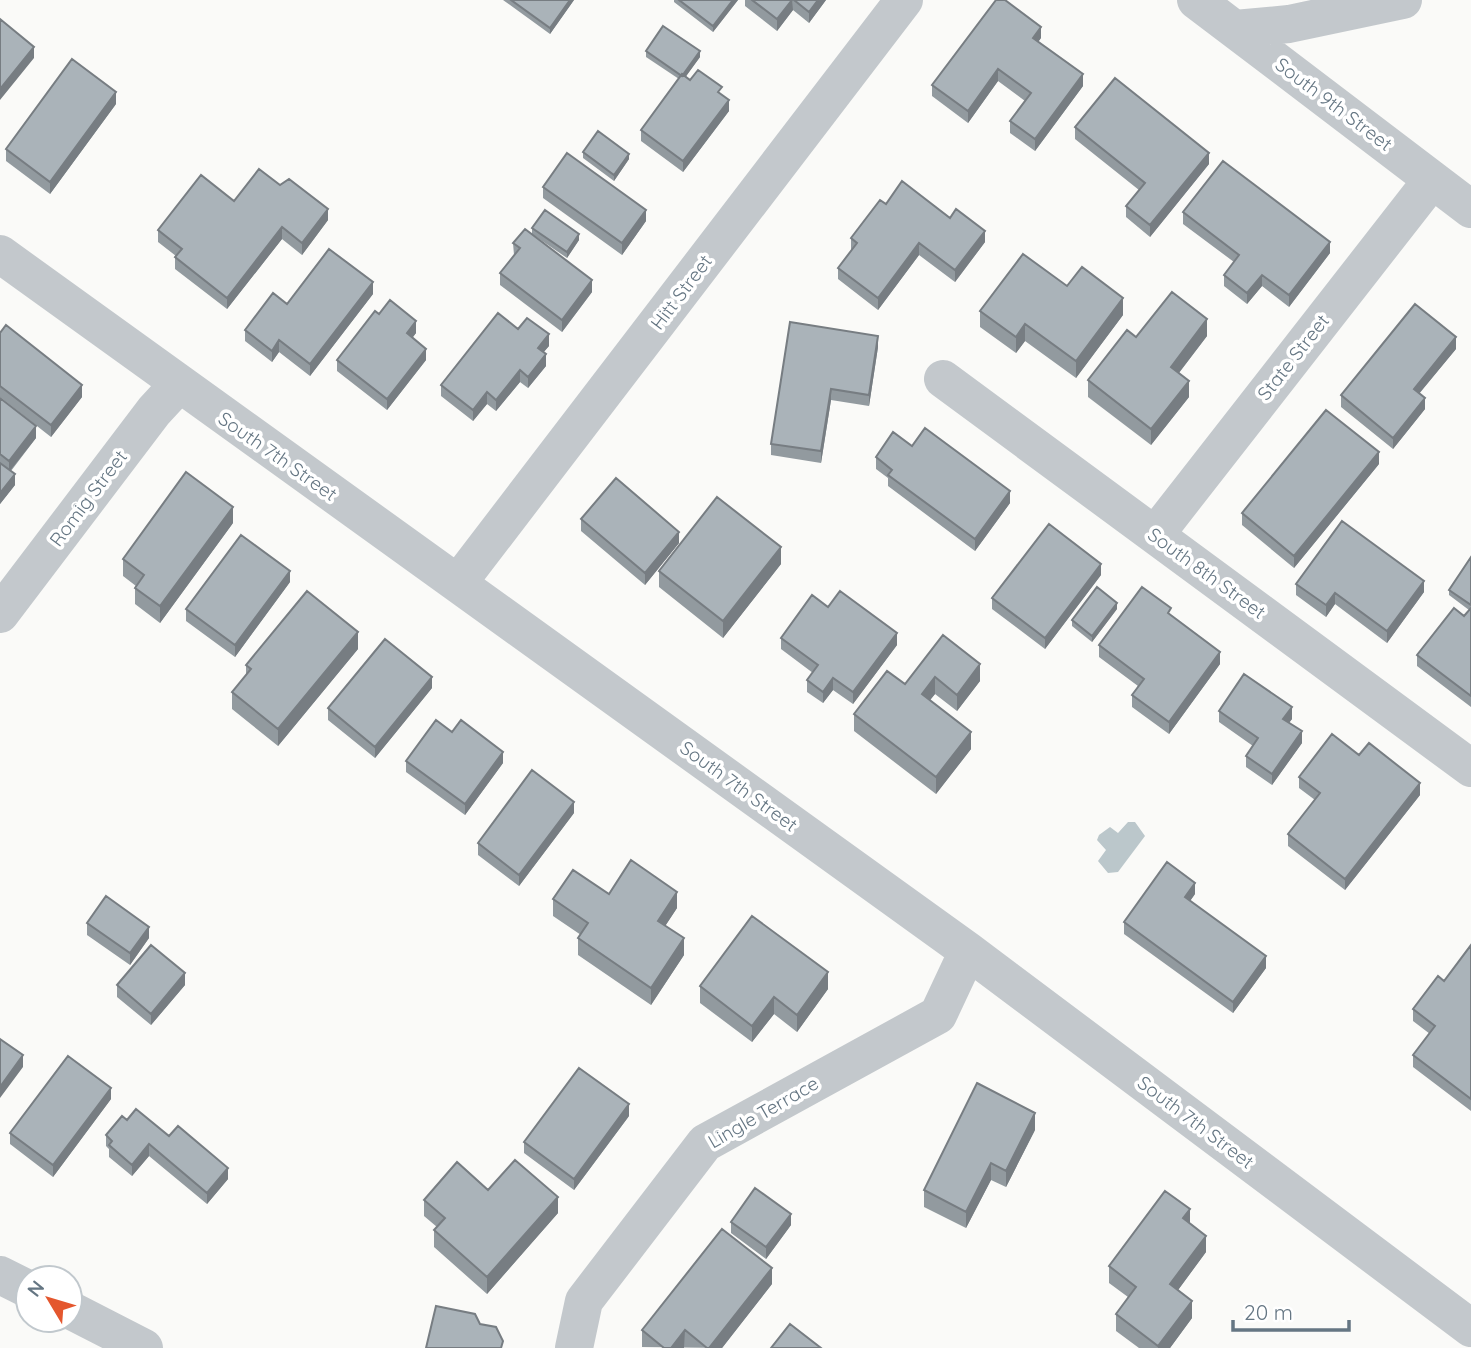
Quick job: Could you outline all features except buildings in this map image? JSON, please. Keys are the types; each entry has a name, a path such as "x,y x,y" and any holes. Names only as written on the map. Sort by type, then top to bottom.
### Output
{"street":[{"name":"Hitt Street","path":"458,583 904,0"},
{"name":"South 9th Street","path":"1196,0 1471,209"},
{"path":"1235,29 1289,24 1403,0"},
{"name":"State Street","path":"1155,535 1432,180"},
{"name":"South 7th Street","path":"0,254 968,951 1471,1328"},
{"name":"South 8th Street","path":"943,379 1471,768"},
{"name":"Romig Street","path":"0,614 154,411 178,384"},
{"name":"Lingle Terrace","path":"574,1348 584,1301 705,1143 938,1015 968,951"},
{"path":"84,1317 144,1348"}],"shaded area":[{"path":"1128,822 1135,822 1145,836 1118,872 1108,873 1098,861 1106,850 1097,840 1099,835 1110,827 1118,833"}]}
